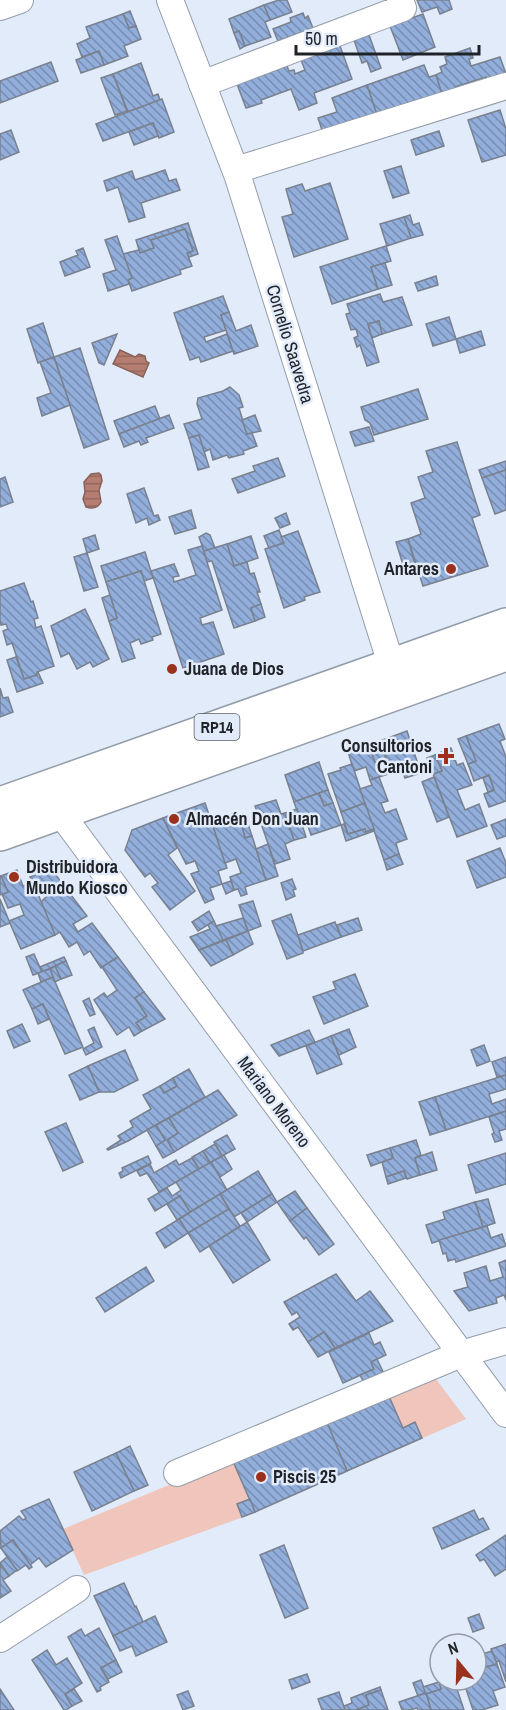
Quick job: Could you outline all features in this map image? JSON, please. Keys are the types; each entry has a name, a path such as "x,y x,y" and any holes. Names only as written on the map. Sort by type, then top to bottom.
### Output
{"main road":[{"name":"RP14","path":"0,834 52,801 395,679 506,625"},
{"name":"RP14","path":"395,679 506,654"},
{"name":"RP14","path":"0,804 52,801"}],"street":[{"path":"0,7 20,0"},
{"name":"Cornelio Saavedra","path":"170,0 236,170 395,679"},
{"path":"202,84 403,8 399,0"},
{"path":"236,170 506,86"},
{"name":"Mariano Moreno","path":"52,801 506,1414"},
{"path":"177,1473 461,1354 506,1341"},
{"path":"0,1640 77,1589"}],"shaded area":[{"path":"120,350 135,357 139,354 145,356 149,363 143,377 113,364"},
{"path":"99,473 102,481 99,490 101,502 95,508 86,507 83,499 84,482 91,474"},
{"name":"Piscis 25","path":"433,1375 466,1419 246,1516 84,1575 63,1529"}],"building":[{"path":"287,0 292,12 270,20 264,5"},
{"path":"417,0 449,0 452,9 440,14 437,7 422,12"},
{"path":"264,5 270,20 265,22 271,37 245,46 239,31 234,33 229,19"},
{"path":"130,11 136,26 129,28 123,14"},
{"path":"303,13 305,18 308,16 313,28 278,41 273,29 291,22 290,18"},
{"path":"123,14 129,28 136,26 141,39 124,46 128,56 104,65 99,51 82,57 77,44 90,38 86,27"},
{"path":"423,14 435,47 403,60 390,26"},
{"path":"239,31 245,46 240,49 234,33"},
{"path":"369,35 381,68 371,72 367,61 362,63 354,40"},
{"path":"340,46 352,79 314,93 317,103 299,110 291,89 246,108 237,84 287,66 289,71 294,70 295,74 305,70 301,60"},
{"path":"470,48 473,58 469,59 471,66 500,57 506,74 489,85 486,77 455,87 458,94 443,98 436,75 442,72 440,67 447,64 445,57"},
{"path":"99,51 104,65 81,73 76,60"},
{"path":"51,62 58,81 0,103 0,81"},
{"path":"141,63 153,96 158,94 160,100 128,112 113,74"},
{"path":"424,65 429,77 436,75 443,98 378,118 367,85"},
{"path":"113,74 127,111 115,115 101,78"},
{"path":"367,85 378,118 323,133 318,118 337,112 332,98"},
{"path":"162,99 174,132 159,138 153,123 103,141 96,124"},
{"path":"500,110 506,129 506,155 482,162 468,120"},
{"path":"153,123 158,136 134,145 129,132"},
{"path":"11,130 19,152 0,160 0,134"},
{"path":"439,131 444,146 416,155 411,140"},
{"path":"401,166 409,193 393,198 384,171"},
{"path":"165,170 169,181 176,179 180,190 141,203 145,217 129,222 118,187 107,191 104,181 132,171 135,180"},
{"path":"330,183 348,239 294,257 282,217 293,214 286,189 302,184 305,191"},
{"path":"410,215 413,225 419,223 423,235 411,238 404,217"},
{"path":"404,217 411,238 387,246 380,224"},
{"path":"188,223 198,254 189,257 187,253 193,251 185,229 151,240 154,248 140,253 136,240"},
{"path":"185,229 193,251 187,253 192,266 180,270 181,274 132,291 128,280 132,278 123,254 139,250 140,253 154,248 151,240"},
{"path":"117,236 132,278 128,280 129,284 108,291 103,274 116,270 105,240"},
{"path":"386,246 391,261 371,267 378,289 332,304 320,267"},
{"path":"83,248 90,267 65,276 60,262 78,255 76,251"},
{"path":"385,263 392,285 378,289 371,267"},
{"path":"436,276 438,285 418,291 415,283"},
{"path":"380,294 383,302 402,297 412,325 382,334 379,321 368,324 379,362 367,366 360,345 357,347 354,338 358,336 356,329 351,330 346,314 350,313 347,304"},
{"path":"223,296 229,312 221,315 226,330 204,337 206,342 227,334 233,351 201,362 199,357 190,360 174,313"},
{"path":"229,312 236,331 251,325 258,346 234,354 221,315"},
{"path":"449,317 456,339 433,346 426,324"},
{"path":"379,321 382,334 372,338 368,324"},
{"path":"43,323 54,357 38,363 27,329"},
{"path":"481,331 485,345 460,353 456,339"},
{"path":"117,334 104,365 99,363 92,343"},
{"path":"80,348 109,439 84,448 54,357"},
{"path":"54,357 70,405 42,416 37,398 51,393 40,362"},
{"path":"230,387 239,395 243,407 239,408 247,434 252,433 257,446 243,451 244,454 229,458 227,455 213,460 210,449 204,452 199,435 189,438 184,424 202,419 197,404 198,398"},
{"path":"418,389 428,419 374,435 370,423 365,420 361,407"},
{"path":"155,406 160,419 119,434 114,421"},
{"path":"169,415 174,428 146,438 148,442 141,445 139,441 124,447 119,434"},
{"path":"255,415 261,431 247,434 242,420"},
{"path":"369,427 374,441 355,446 350,432"},
{"path":"199,435 209,467 198,470 189,438"},
{"path":"457,442 480,515 472,518 488,566 423,586 408,539 421,534 411,503 425,498 418,477 433,472 426,451"},
{"path":"278,458 285,476 238,493 232,479 255,471 253,466"},
{"path":"506,461 506,470 482,478 479,470"},
{"path":"506,470 506,510 495,514 482,478"},
{"path":"5,477 13,502 0,507 0,479"},
{"path":"144,488 154,516 158,515 160,520 149,525 147,518 136,523 127,494"},
{"path":"191,510 196,528 175,534 169,517"},
{"path":"286,513 290,524 280,528 275,518"},
{"path":"279,530 284,543 269,548 264,536"},
{"path":"298,531 320,592 304,597 305,600 284,608 265,549 284,543 281,537"},
{"path":"206,533 210,535 215,548 204,551 199,537"},
{"path":"95,535 99,549 87,553 83,539"},
{"path":"251,536 258,558 234,566 227,544"},
{"path":"408,539 415,564 404,568 396,542"},
{"path":"227,544 234,566 247,562 250,574 254,573 261,604 251,608 255,621 234,628 212,561 207,562 204,551"},
{"path":"202,546 222,610 200,618 202,625 213,622 224,654 183,668 151,571 174,564 179,576 173,577 174,582 196,575 188,550"},
{"path":"145,552 153,578 144,581 141,571 106,582 101,566"},
{"path":"87,553 98,587 84,591 74,557"},
{"path":"141,571 161,634 141,644 139,639 130,643 135,658 122,662 109,621 117,618 106,582"},
{"path":"24,583 38,618 34,619 36,628 41,626 54,666 24,679 12,643 7,645 3,631 8,629 6,624 1,625 0,591"},
{"path":"110,595 117,618 109,621 102,598"},
{"path":"261,604 265,617 255,621 251,608"},
{"path":"85,609 109,659 93,667 90,662 77,669 69,653 61,657 51,626"},
{"path":"16,657 24,679 37,675 38,672 43,683 17,692 7,660"},
{"path":"0,688 3,698 8,697 13,712 0,717"},
{"path":"499,724 505,739 500,741 506,757 506,801 489,807 484,794 494,790 489,775 474,781 468,764 476,761 466,736"},
{"path":"407,731 421,773 405,778 402,770 391,773 380,741"},
{"path":"466,736 476,761 468,764 458,739"},
{"path":"380,741 386,759 375,763 369,745"},
{"path":"369,745 375,763 386,759 391,773 370,780 366,767 354,771 348,752"},
{"path":"451,748 457,765 463,763 472,785 457,790 465,810 479,804 487,826 457,837 433,774 442,771 435,755"},
{"path":"435,755 442,771 433,774 427,758"},
{"path":"319,762 328,790 294,802 285,775"},
{"path":"352,764 365,803 341,812 328,774"},
{"path":"489,775 494,790 488,792 483,778"},
{"path":"379,777 388,801 381,803 385,813 396,809 407,839 396,843 399,854 384,860 360,789 372,785 370,780"},
{"path":"434,777 449,817 437,822 422,782"},
{"path":"328,790 333,803 324,806 319,793"},
{"path":"319,793 324,806 333,803 341,825 311,835 307,823 302,825 294,802"},
{"path":"276,800 281,814 285,813 294,840 285,844 290,859 275,864 255,806"},
{"path":"205,803 227,868 218,871 222,884 210,888 214,899 205,903 191,874 199,871 195,861 186,864 163,818"},
{"path":"365,803 374,829 348,834 341,812"},
{"path":"297,809 306,837 294,840 285,813"},
{"path":"245,815 252,836 245,838 241,823 227,827 226,822"},
{"path":"163,818 177,848 168,855 195,891 170,910 152,887 158,883 150,873 145,877 125,850 132,830"},
{"path":"506,819 506,836 497,839 491,825"},
{"path":"226,822 227,827 241,823 245,838 252,836 266,880 245,887 247,894 241,896 238,889 234,890 230,877 241,873 236,859 225,863 213,826"},
{"path":"344,824 348,834 365,829 366,832 374,829 374,831 346,841 341,825"},
{"path":"268,844 278,876 266,880 256,849"},
{"path":"500,848 506,863 506,877 477,888 467,861"},
{"path":"399,854 403,864 387,870 384,860"},
{"path":"30,865 52,870 87,916 73,924 78,932 92,923 118,957 101,968 90,951 84,955 77,942 69,947 60,932 55,935 41,902 48,895 43,889 37,893 30,877 35,875"},
{"path":"17,870 23,886 33,882 55,935 21,949 9,921 24,915 20,904 8,908 2,894 8,892 1,876"},
{"path":"0,876 8,892 0,895"},
{"path":"292,879 296,889 293,890 295,896 286,900 281,883"},
{"path":"231,881 234,890 226,894 222,884"},
{"path":"0,899 10,923 0,927"},
{"path":"253,901 261,926 248,931 239,905"},
{"path":"209,911 214,921 198,931 192,922"},
{"path":"291,914 303,953 287,959 272,921"},
{"path":"243,918 248,931 223,940 216,926"},
{"path":"358,918 362,930 341,937 337,925"},
{"path":"214,921 223,940 199,950 190,937 210,929 208,925"},
{"path":"335,922 341,937 303,951 298,935"},
{"path":"248,931 253,944 233,955 226,940"},
{"path":"226,940 233,955 211,966 199,950"},
{"path":"34,954 42,972 33,975 26,957"},
{"path":"64,957 66,961 42,972 40,967"},
{"path":"118,957 144,992 135,998 147,1016 136,1023 142,1031 134,1036 129,1027 117,1035 94,1000 104,993 107,997 117,990 102,967"},
{"path":"66,961 72,975 61,979 55,966"},
{"path":"55,966 61,979 55,982 50,969"},
{"path":"50,969 53,977 41,982 38,973"},
{"path":"355,974 368,1006 324,1024 313,997 336,989 333,982"},
{"path":"53,977 83,1047 65,1054 43,1004 32,1009 23,990"},
{"path":"144,992 165,1019 142,1031 136,1023 147,1016 135,998"},
{"path":"89,998 95,1014 90,1016 83,1001"},
{"path":"43,1004 49,1019 38,1024 32,1009"},
{"path":"22,1024 30,1041 14,1048 7,1031"},
{"path":"94,1027 102,1047 86,1055 83,1049 94,1043 88,1030"},
{"path":"349,1029 356,1047 339,1055 331,1036"},
{"path":"309,1030 315,1042 279,1056 271,1045"},
{"path":"331,1036 342,1064 317,1074 306,1046"},
{"path":"484,1045 490,1061 477,1066 471,1050"},
{"path":"125,1050 138,1080 114,1092 99,1092 88,1066"},
{"path":"506,1057 506,1075 497,1077 492,1062"},
{"path":"88,1066 99,1092 80,1100 69,1075"},
{"path":"189,1069 205,1097 128,1141 107,1149 121,1140 118,1136 133,1127 130,1121 151,1109 143,1095 160,1086 164,1093 177,1086 173,1078"},
{"path":"506,1075 506,1089 489,1094 492,1104 506,1099 506,1111 446,1130 435,1097"},
{"path":"173,1078 177,1086 164,1093 160,1086"},
{"path":"218,1090 237,1115 174,1152 167,1140 178,1133 169,1118"},
{"path":"435,1097 446,1130 430,1135 419,1102"},
{"path":"506,1111 506,1129 499,1131 502,1140 495,1142 489,1117"},
{"path":"169,1118 178,1133 167,1140 174,1152 163,1158 156,1146 165,1140 156,1125"},
{"path":"66,1123 83,1162 63,1171 45,1132"},
{"path":"156,1125 165,1140 156,1146 147,1130"},
{"path":"227,1135 235,1149 222,1156 214,1142"},
{"path":"416,1140 421,1155 415,1158 420,1175 407,1179 404,1171 386,1177 382,1162 393,1158 390,1148"},
{"path":"215,1144 222,1156 210,1163 203,1151"},
{"path":"390,1148 393,1158 371,1166 367,1155"},
{"path":"203,1151 210,1163 199,1169 192,1157"},
{"path":"432,1152 437,1170 420,1175 415,1158"},
{"path":"506,1153 506,1184 476,1193 468,1165"},
{"path":"224,1155 232,1169 220,1177 211,1162"},
{"path":"148,1156 151,1163 121,1178 119,1173 123,1171 122,1168"},
{"path":"192,1158 199,1169 159,1192 147,1173 140,1176 137,1171 150,1164 154,1173 176,1160 179,1165"},
{"path":"211,1162 227,1190 190,1212 180,1196 155,1211 148,1199 167,1188 172,1196 181,1190 176,1182"},
{"path":"258,1171 272,1194 234,1217 220,1194"},
{"path":"404,1171 406,1178 388,1184 386,1177"},
{"path":"295,1191 307,1208 290,1221 277,1202"},
{"path":"220,1194 229,1209 188,1233 179,1219"},
{"path":"272,1194 277,1202 247,1222 241,1213"},
{"path":"180,1196 190,1212 177,1220 167,1204"},
{"path":"488,1199 495,1223 483,1227 475,1202"},
{"path":"475,1202 483,1227 432,1243 426,1225 445,1219 443,1212"},
{"path":"307,1208 334,1244 319,1255 290,1221"},
{"path":"229,1209 240,1226 200,1252 188,1233"},
{"path":"179,1219 188,1233 165,1248 156,1233"},
{"path":"247,1222 270,1260 233,1283 209,1246"},
{"path":"487,1226 491,1238 502,1234 506,1246 456,1262 455,1259 448,1261 446,1253 443,1254 439,1240"},
{"path":"506,1260 506,1300 504,1295 496,1298 497,1303 469,1311 454,1291 468,1287 464,1273 486,1266 490,1281 503,1277 499,1263"},
{"path":"146,1267 154,1281 105,1312 96,1298"},
{"path":"336,1274 356,1301 370,1291 393,1321 335,1348 324,1332 308,1342 298,1327 293,1330 289,1324 300,1317 297,1312 292,1315 284,1302"},
{"path":"324,1332 335,1348 318,1357 308,1342"},
{"path":"369,1333 374,1345 380,1342 386,1355 371,1362 374,1369 343,1383 329,1352"},
{"path":"377,1359 385,1376 365,1385 360,1375 374,1369 371,1362"},
{"path":"388,1394 403,1428 415,1422 422,1438 347,1471 326,1420"},
{"path":"326,1420 347,1471 255,1512 232,1459"},
{"path":"130,1446 148,1485 134,1491 116,1453"},
{"path":"116,1453 134,1491 92,1511 74,1472"},
{"path":"49,1499 73,1550 46,1567 39,1558 30,1565 13,1540 1,1548 0,1531 19,1516 23,1520 26,1518 21,1511"},
{"path":"250,1499 255,1512 242,1517 237,1504"},
{"path":"474,1510 479,1520 483,1518 489,1529 442,1549 433,1528"},
{"path":"506,1535 506,1569 495,1576 484,1559 480,1561 476,1555"},
{"path":"13,1540 32,1567 29,1569 26,1565 17,1571 1,1548"},
{"path":"284,1545 308,1608 285,1618 260,1555"},
{"path":"7,1557 17,1570 9,1576 0,1563"},
{"path":"0,1563 9,1576 3,1580 11,1591 0,1598"},
{"path":"124,1583 143,1622 113,1636 94,1596"},
{"path":"479,1614 484,1628 473,1632 468,1618"},
{"path":"155,1616 167,1642 136,1656 132,1646 120,1651 113,1636"},
{"path":"99,1628 116,1660 101,1668 109,1682 100,1687 101,1690 97,1692 68,1637 81,1629 85,1636"},
{"path":"506,1644 506,1682 499,1661 496,1662 491,1649"},
{"path":"47,1650 56,1665 67,1658 82,1683 65,1694 72,1706 66,1710 32,1660"},
{"path":"492,1651 497,1664 488,1667 488,1652"},
{"path":"116,1660 122,1672 108,1679 101,1668"},
{"path":"497,1664 505,1687 493,1691 498,1705 473,1710 467,1692 488,1692 488,1667"},
{"path":"307,1674 310,1682 292,1689 289,1680"},
{"path":"421,1680 426,1693 418,1696 413,1683"},
{"path":"428,1685 428,1692 432,1692 426,1694 423,1687"},
{"path":"380,1687 381,1690 366,1695 369,1705 356,1710 345,1710 344,1706 352,1703 351,1698"},
{"path":"0,1689 14,1710 0,1710"},
{"path":"74,1689 82,1701 72,1706 65,1694"},
{"path":"381,1690 388,1710 356,1710 369,1705 366,1695"},
{"path":"188,1691 194,1706 183,1710 177,1695"},
{"path":"339,1692 345,1710 322,1710 318,1699"},
{"path":"458,1692 464,1710 431,1710 426,1694"},
{"path":"426,1693 431,1710 418,1710 417,1708 402,1710 399,1702"}],"place":[{"name":"Antares","path":"451,569"},
{"name":"Juana de Dios","path":"172,669"},
{"name":"Consultorios Cantoni","path":"446,756"},
{"name":"Almacén Don Juan","path":"174,819"},
{"name":"Distribuidora Mundo Kiosco","path":"14,877"},
{"name":"Piscis 25","path":"261,1477"}]}
